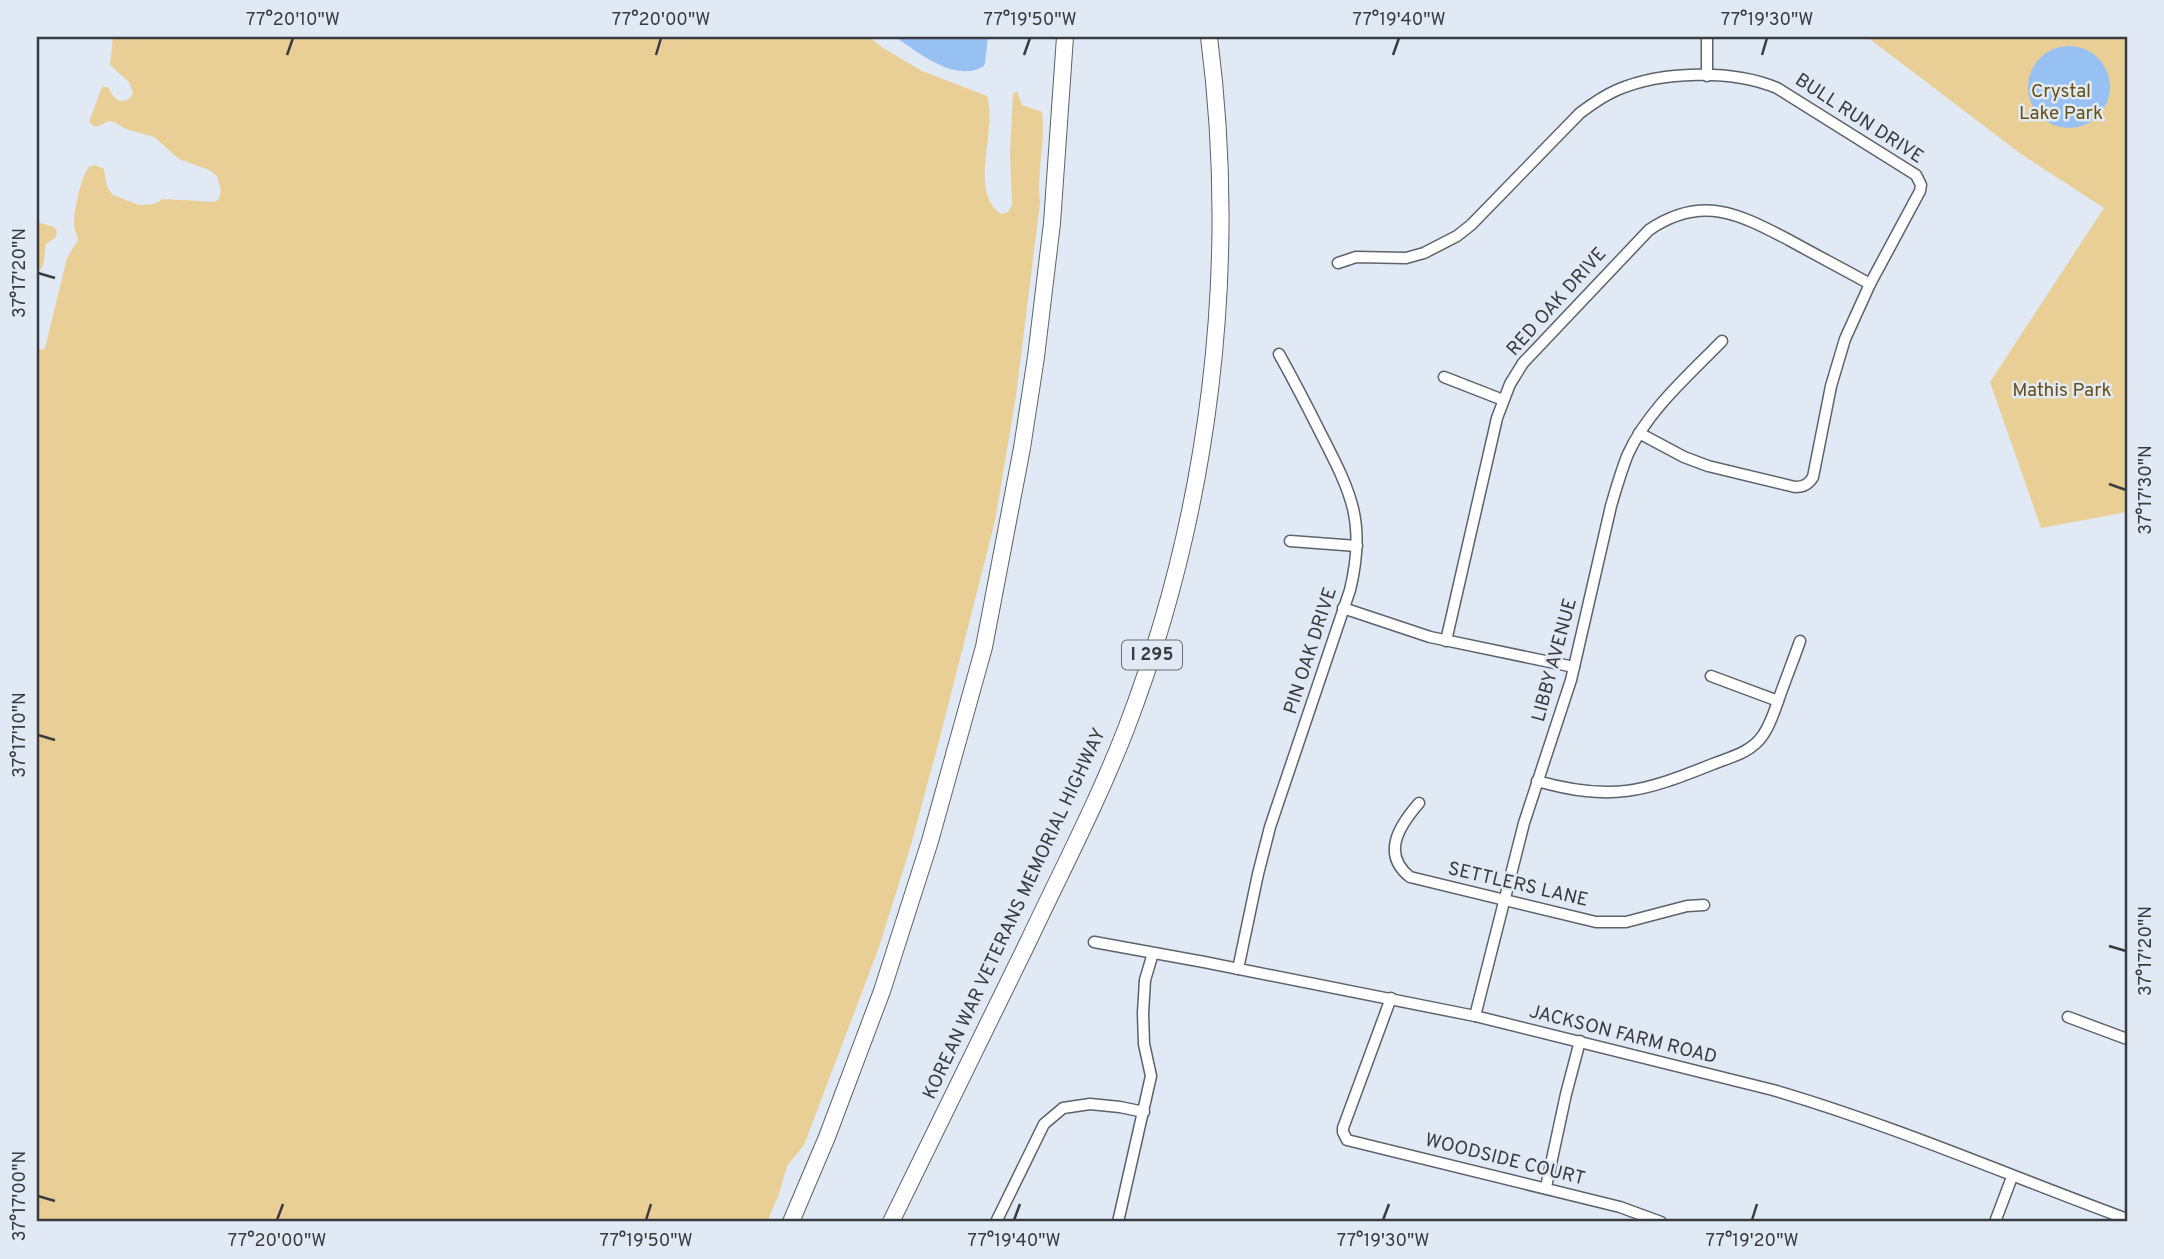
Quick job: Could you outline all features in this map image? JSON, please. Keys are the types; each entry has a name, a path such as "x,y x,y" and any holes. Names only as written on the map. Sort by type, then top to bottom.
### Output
{"highway":[{"path":"791,1222 854,1067 890,966 930,841 984,647 1022,448 1036,357 1052,223 1065,37"},
{"name":"KOREAN WAR VETERANS MEMORIAL HIGHWAY","path":"891,1222 1098,794 1143,683 1175,575 1203,439 1217,312 1219,166 1209,37"}],"street":[{"path":"1707,37 1707,76"},
{"name":"BULL RUN DRIVE","path":"1338,263 1356,257 1406,258 1441,246 1471,225 1571,122 1594,102 1635,83 1682,76 1747,78 1777,88 1920,179 1920,191 1870,284 1845,339 1831,386 1813,477 1807,484 1795,487 1709,467 1665,448 1640,433"},
{"name":"RED OAK DRIVE","path":"1446,641 1503,400 1523,363 1649,230 1684,213 1710,210 1743,217 1870,284"},
{"name":"LIBBY AVENUE","path":"1475,1016 1524,823 1574,667 1611,506 1629,453 1640,433 1670,394 1722,341"},
{"name":"PIN OAK DRIVE","path":"1238,969 1270,827 1343,608 1355,568 1357,546 1355,512 1344,478 1279,354"},
{"path":"1444,377 1503,400"},
{"path":"1290,541 1357,546"},
{"path":"1343,608 1446,641 1574,667"},
{"path":"1537,781 1579,791 1626,792 1658,785 1743,752 1763,735 1800,641"},
{"path":"1711,676 1778,701"},
{"name":"SETTLERS LANE","path":"1419,803 1397,835 1395,854 1401,868 1410,877 1596,922 1632,921 1687,906 1703,905"},
{"name":"JACKSON FARM ROAD","path":"1094,942 1475,1016 1808,1100 2127,1219"},
{"path":"1118,1222 1151,1076 1144,1044 1145,980 1153,953"},
{"name":"WOODSIDE COURT","path":"1391,998 1343,1132 1344,1137 1350,1141 1546,1187 1620,1207 1661,1222"},
{"path":"2068,1017 2127,1039"},
{"path":"1546,1187 1580,1041"},
{"path":"996,1222 1044,1124 1063,1108 1090,1104 1143,1112"},
{"path":"1995,1222 2012,1177"}],"green space":[{"path":"113,37 869,37 922,71 987,96 989,126 986,192 992,204 1002,214 1008,212 1012,205 1010,152 1013,94 1017,91 1022,105 1042,112 1040,203 1016,396 995,521 911,845 878,950 804,1145 787,1166 767,1222 37,1222 37,348 45,348 67,258 78,240 74,225 75,210 89,167 95,165 104,169 107,187 113,195 139,205 154,204 163,199 213,202 218,200 221,191 217,176 209,170 179,159 154,137 126,129 114,122 109,121 96,127 89,122 102,87 108,87 116,99 121,101 129,99 133,93 129,82 110,65"},
{"path":"1867,37 2127,37 2127,512 2041,528 1990,382 2104,208 2021,154"},
{"path":"37,222 54,227 57,232 55,238 46,244 43,263 37,272"}],"water":[{"path":"895,37 988,37 985,63 973,71 950,69 926,58"},
{"path":"2069,46 2085,50 2098,58 2106,71 2110,87 2106,103 2098,116 2085,124 2069,128 2053,124 2040,116 2032,103 2028,87 2032,71 2040,58 2053,50"}],"park label":[{"name":"Crystal Lake Park","path":"2061,103"},
{"name":"Mathis Park","path":"2062,391"}]}
